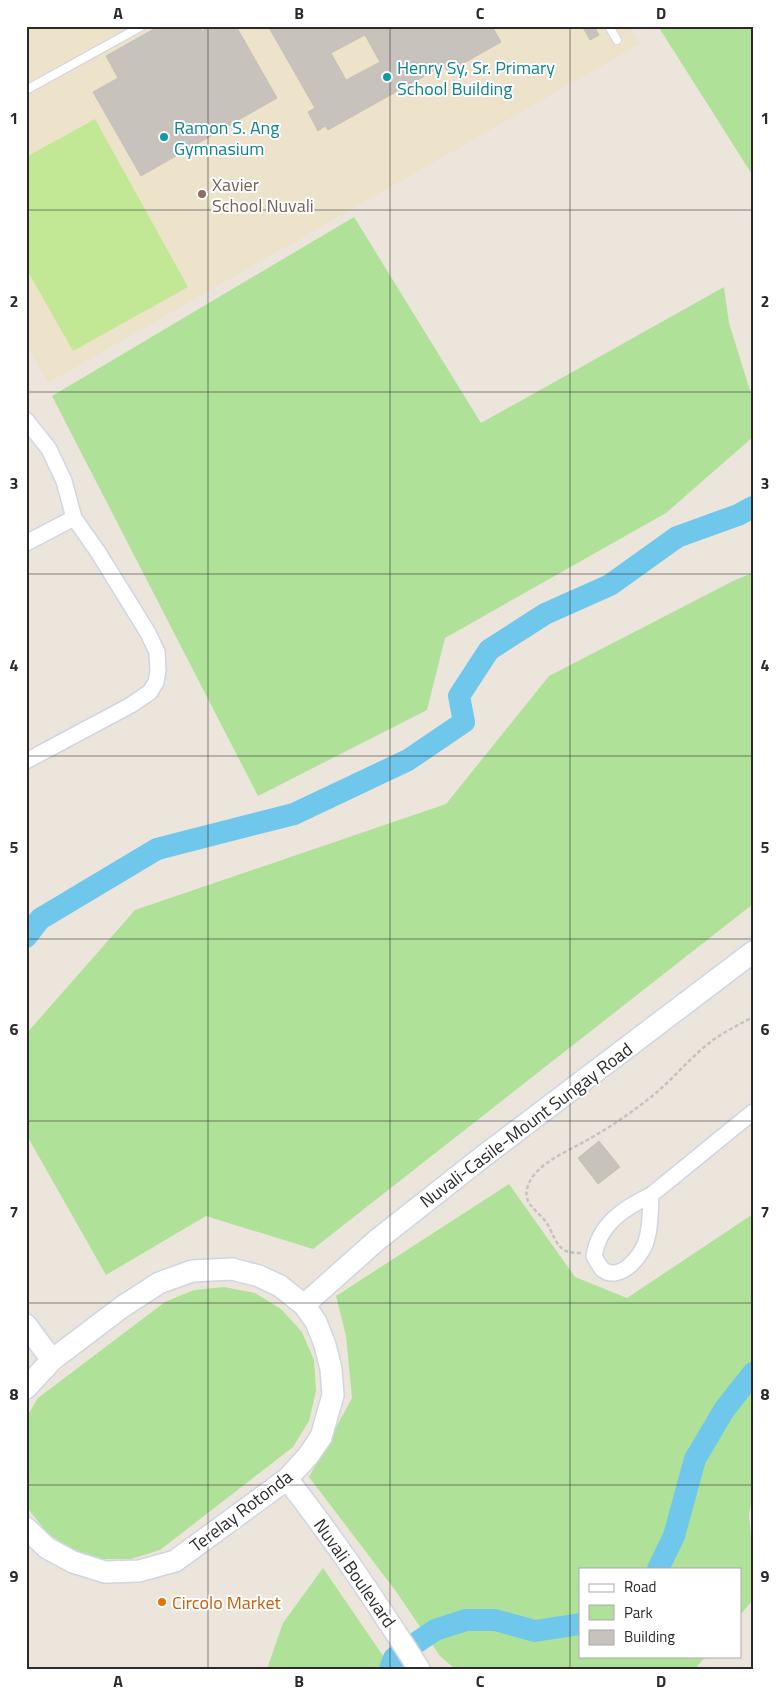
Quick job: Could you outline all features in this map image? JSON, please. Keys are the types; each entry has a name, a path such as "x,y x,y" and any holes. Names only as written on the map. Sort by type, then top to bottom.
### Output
{"main road":[{"name":"Nuvali-Casile-Mount Sungay Road","path":"304,1305 377,1240 478,1160 753,952"},
{"name":"Terelay Rotonda","path":"26,1388 52,1360 122,1307 159,1283 192,1271 232,1269 259,1276 280,1286 304,1305 316,1322 325,1345 331,1369 333,1395 320,1437 308,1456 287,1480 175,1561 139,1571 105,1572 73,1562 47,1548 26,1528"},
{"path":"26,1325 52,1360"},
{"name":"Nuvali Boulevard","path":"287,1480 308,1506 377,1603 419,1669"}],"street":[{"path":"26,420 49,449 64,480 74,518 98,552 118,588 148,633 157,652 158,671 156,682 150,692 143,697 26,761"},
{"path":"26,543 74,518"},
{"path":"651,1195 647,1240 642,1251 634,1262 624,1270 613,1273 603,1270 594,1256 595,1247 604,1230 620,1213 651,1195 753,1112"}],"lane":[{"path":"26,90 142,26"},
{"path":"609,26 617,40"}],"path":[{"path":"581,1253 568,1252 558,1246 549,1225 527,1198 527,1189 531,1180 554,1158 604,1130 656,1092 697,1053 715,1039 753,1017"}],"shaded area":[{"name":"Xavier School Nuvali","path":"26,26 629,26 640,44 48,383 26,344"}],"green space":[{"path":"658,26 753,26 753,176"},
{"path":"95,119 188,287 73,351 26,268 26,157"},
{"path":"354,217 481,423 724,287 729,323 753,400 753,437 666,513 445,638 427,710 258,796 52,396"},
{"path":"753,573 753,904 313,1249 206,1216 106,1275 26,1134 26,1034 135,910 446,804 549,676 735,580"},
{"path":"509,1184 575,1277 627,1298 753,1214 753,1493 749,1514 753,1562 753,1600 742,1613 742,1568 579,1568 579,1658 704,1658 695,1669 455,1669 440,1656 395,1590 309,1477 352,1398 346,1336 336,1296"},
{"path":"224,1287 255,1293 281,1309 302,1332 314,1360 316,1391 309,1421 293,1447 160,1550 131,1559 102,1559 73,1550 48,1534 29,1510 26,1502 26,1418 38,1398 165,1302 194,1290"},
{"path":"323,1568 392,1669 267,1669 283,1623"}],"building":[{"name":"Ramon S. Ang Gymnasium","path":"159,26 199,26 202,31 211,26 236,26 277,98 141,176 93,92 118,78 106,56"},
{"name":"Henry Sy, Sr. Primary School Building","path":"268,26 331,26 333,30 339,26 492,26 501,42 448,72 444,65 328,130 325,126 318,131 308,112 315,108","holes":["365,35 380,62 346,80 331,53"]},
{"path":"582,26 594,26 599,35 590,40"},
{"path":"599,1141 620,1167 598,1184 578,1158"}],"waterway":[{"path":"26,937 40,919 157,849 294,814 408,760 464,722 459,696 489,650 545,614 610,585 677,537 738,515 753,507"},
{"path":"658,1568 674,1536 695,1459 724,1410 753,1373"},
{"path":"390,1669 394,1658 435,1630 466,1620 495,1620 535,1631 579,1624"}],"place":[{"name":"Henry Sy, Sr. Primary School Building","path":"387,77"},
{"name":"Ramon S. Ang Gymnasium","path":"164,137"},
{"name":"Xavier School Nuvali","path":"202,194"},
{"name":"Circolo Market","path":"162,1602"}]}
